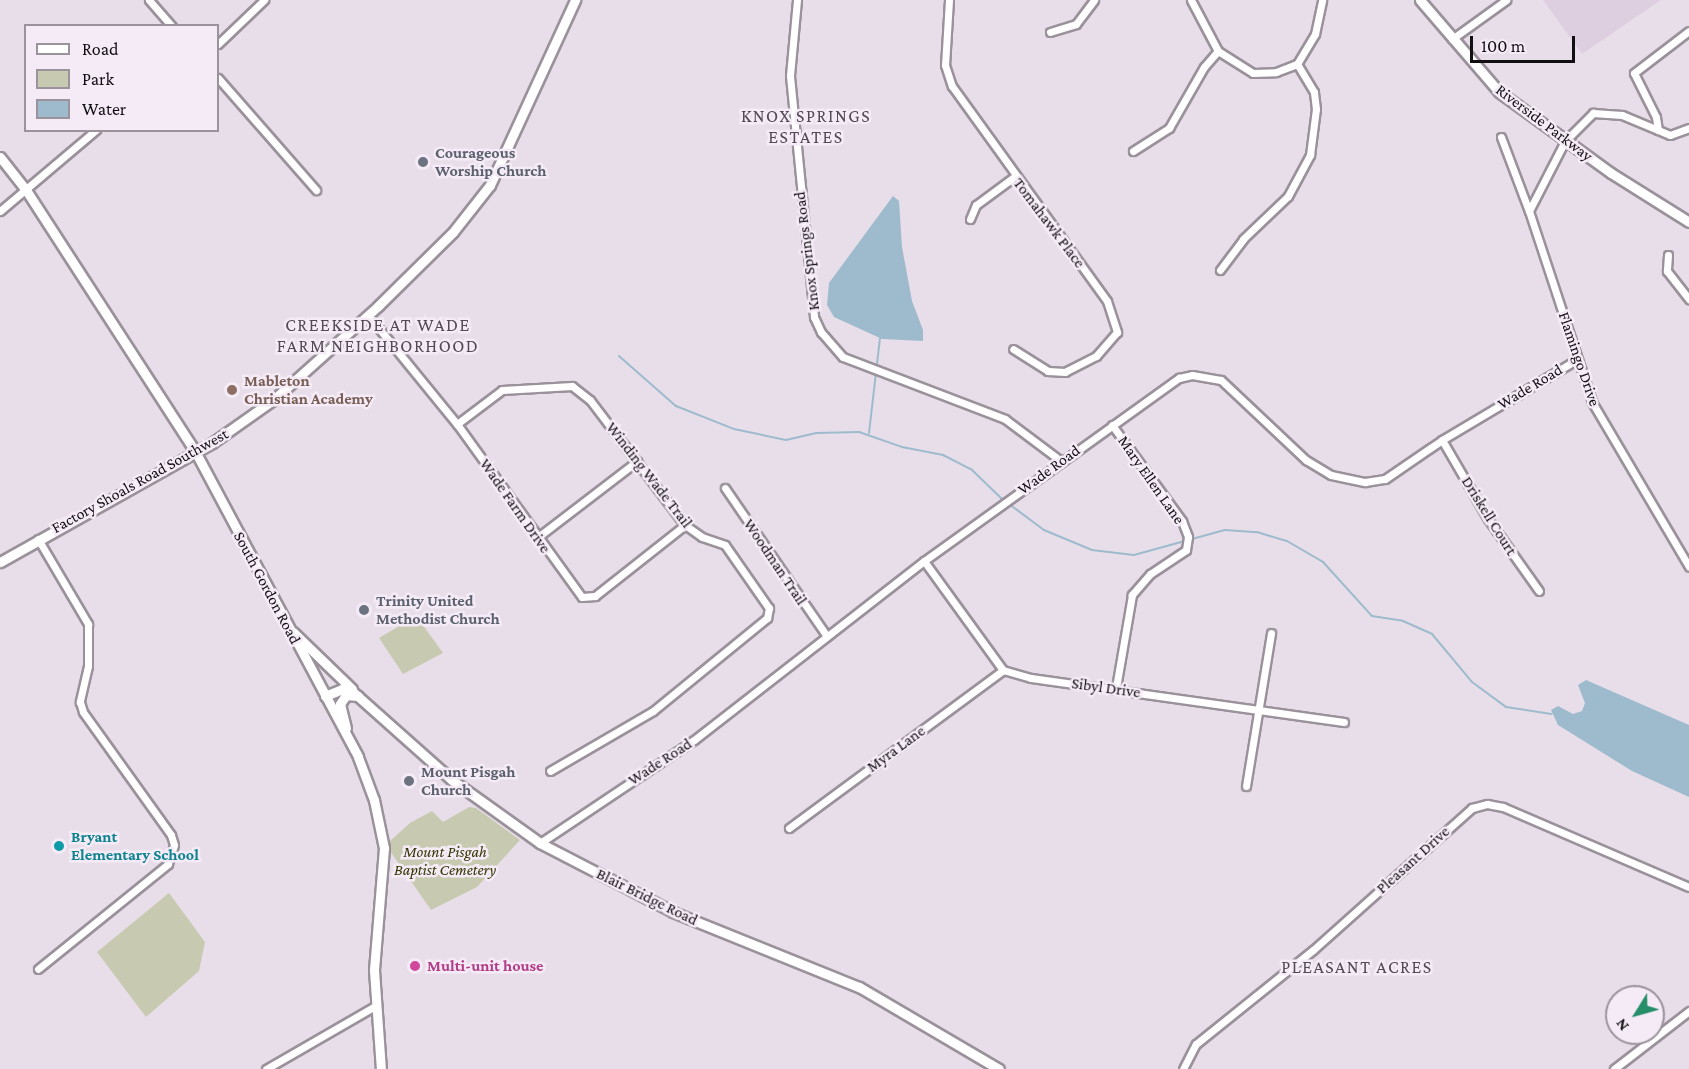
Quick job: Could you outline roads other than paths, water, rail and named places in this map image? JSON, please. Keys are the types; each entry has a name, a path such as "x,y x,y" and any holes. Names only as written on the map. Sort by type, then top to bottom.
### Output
{"street":[{"path":"149,0 170,24"},
{"path":"219,43 264,0"},
{"name":"Factory Shoals Road Southwest","path":"0,562 196,453 273,400 368,315 453,232 489,185 575,0"},
{"name":"Knox Springs Road","path":"797,0 790,76 814,317 821,332 843,357 1005,419 1061,461"},
{"name":"Tomahawk Place","path":"949,0 945,65 952,86 1014,177 1107,301 1117,332 1096,356 1065,372 1048,370 1013,349"},
{"path":"1050,32 1076,24 1094,0"},
{"path":"1191,0 1218,51 1253,73 1276,72 1297,64 1315,34 1323,0"},
{"name":"Riverside Parkway","path":"1420,0 1499,92 1565,141 1689,222"},
{"path":"1452,39 1506,0"},
{"path":"1658,130 1656,117 1634,73 1689,30"},
{"path":"1133,151 1169,128 1204,67 1218,51"},
{"path":"1220,270 1243,239 1288,196 1310,155 1316,109 1314,92 1297,64"},
{"path":"219,79 316,190"},
{"path":"1529,211 1565,141 1590,115 1603,111 1670,135 1689,128"},
{"path":"0,211 94,132"},
{"name":"Flamingo Drive","path":"1501,137 1529,211 1592,402 1689,567"},
{"name":"South Gordon Road","path":"0,157 26,190 196,453 284,623 346,732 374,800 384,848 374,969 381,1069"},
{"path":"970,219 976,205 1014,177"},
{"path":"1668,255 1667,271 1689,299"},
{"name":"Wade Farm Drive","path":"368,315 457,424 582,597 594,596 685,525"},
{"name":"Wade Road","path":"540,843 677,753 924,561 1167,384 1192,375 1227,384 1290,449 1331,475 1365,482 1385,478 1442,440 1578,359"},
{"name":"Winding Wade Trail","path":"457,424 502,390 572,386 590,400 685,525 702,537 725,545 769,608 767,618 653,711 550,771"},
{"name":"Mary Ellen Lane","path":"1112,425 1182,521 1188,537 1186,550 1150,574 1132,595 1116,687"},
{"name":"Driskell Court","path":"1442,440 1488,519 1539,591"},
{"path":"538,537 637,461"},
{"name":"Woodman Trail","path":"725,488 826,635"},
{"path":"38,539 88,624 88,666 80,702 83,712 171,835 174,845 168,864 38,969"},
{"path":"924,561 1003,670"},
{"name":"Blair Bridge Road","path":"284,623 360,697 452,780 540,843 673,912 859,987 999,1069"},
{"path":"1246,786 1271,633"},
{"name":"Sibyl Drive","path":"1003,670 1030,678 1116,687 1258,712 1344,722"},
{"name":"Myra Lane","path":"789,828 1003,670"},
{"path":"325,696 348,688 360,697"},
{"path":"346,732 340,704 342,698 351,694 360,697"},
{"name":"Pleasant Drive","path":"1183,1069 1196,1044 1313,950 1472,808 1487,804 1503,807 1689,886"},
{"path":"266,1069 375,1006"},
{"path":"1614,1069 1689,1011"}],"water":[{"path":"893,196 899,201 902,247 912,301 923,330 923,341 882,339 834,317 827,305 829,283"},
{"path":"1586,680 1689,725 1689,797 1632,771 1558,725 1551,710 1558,706 1573,714 1582,711 1585,703 1578,685"}],"waterway":[{"path":"869,433 880,338"},
{"path":"619,356 676,406 734,429 786,440 816,433 859,432 902,447 943,455 971,469 1001,498 1044,530 1092,550 1134,555 1225,530 1257,532 1287,541 1323,562 1372,616 1403,621 1432,634 1472,682 1506,707 1551,714"}],"place":[{"name":"Courageous Worship Church","path":"423,162"},
{"name":"Mableton Christian Academy","path":"232,390"},
{"name":"Trinity United Methodist Church","path":"364,610"},
{"name":"Mount Pisgah Church","path":"409,781"},
{"name":"Bryant Elementary School","path":"59,846"},
{"name":"Multi-unit house","path":"415,966"}],"district":[{"name":"KNOX SPRINGS ESTATES","path":"806,127"},
{"name":"CREEKSIDE AT WADE FARM NEIGHBORHOOD","path":"378,336"},
{"name":"PLEASANT ACRES","path":"1357,967"}],"park label":[{"name":"Mount Pisgah Baptist Cemetery","path":"445,861"}]}
